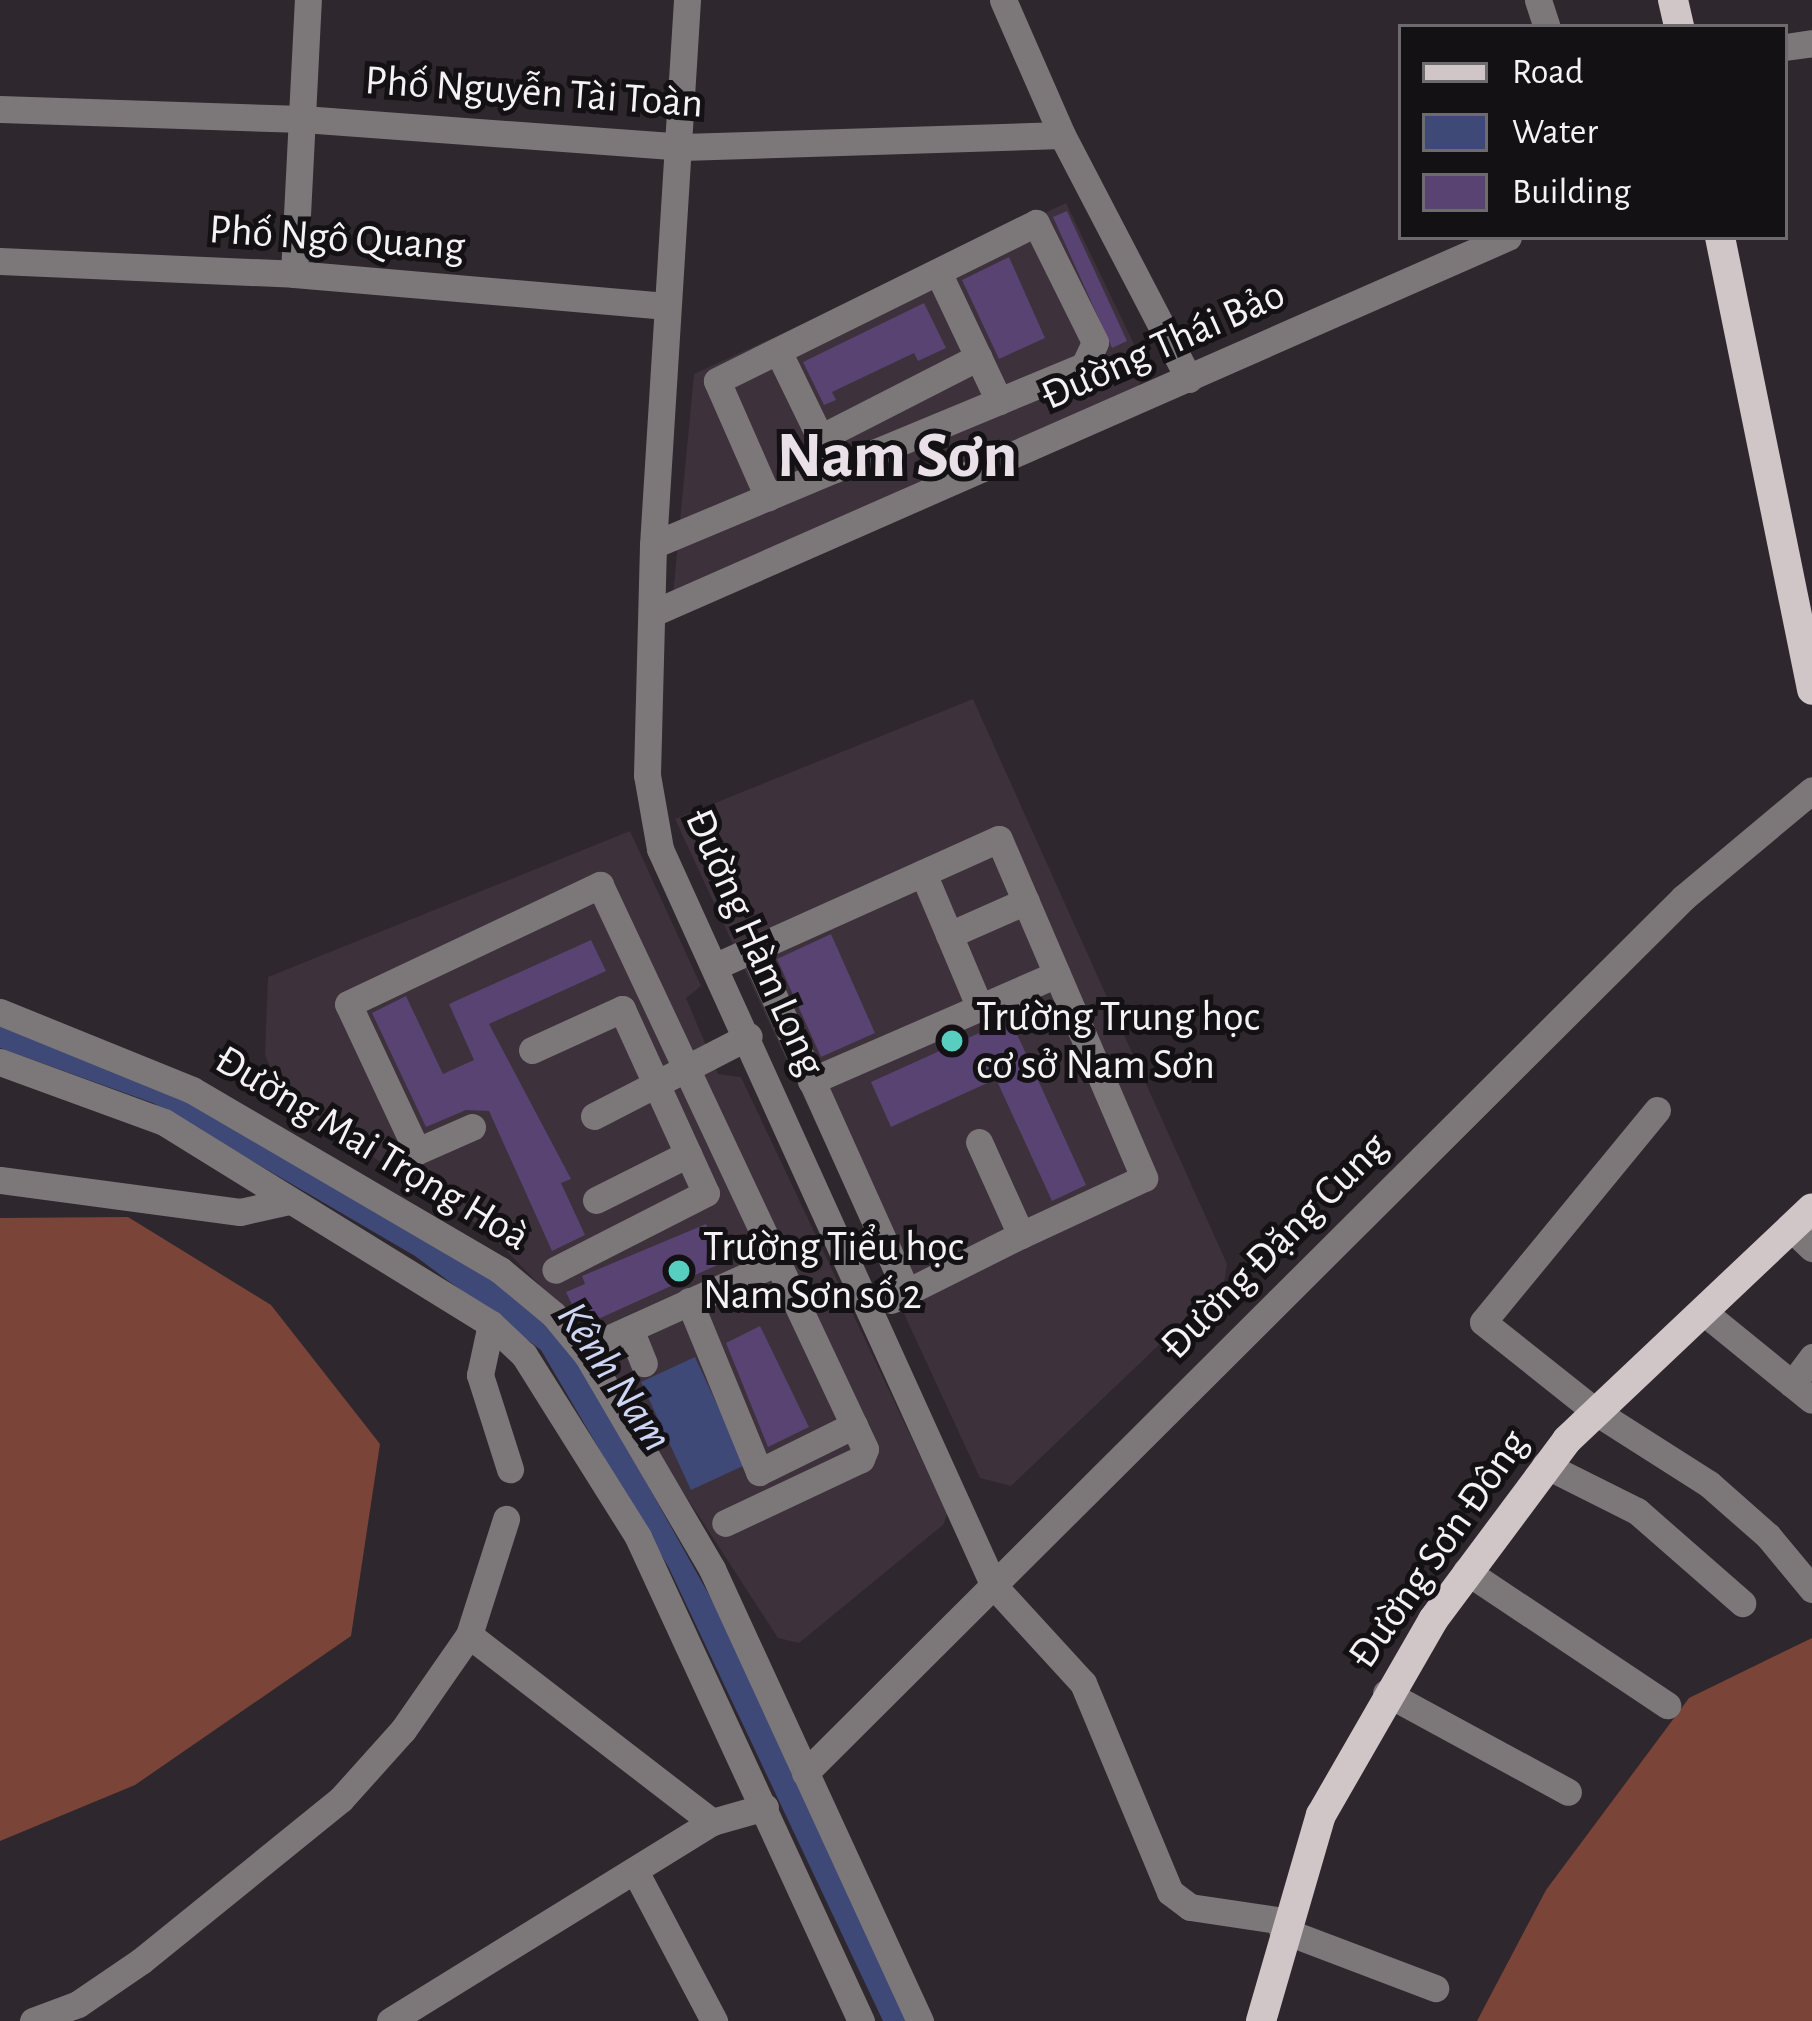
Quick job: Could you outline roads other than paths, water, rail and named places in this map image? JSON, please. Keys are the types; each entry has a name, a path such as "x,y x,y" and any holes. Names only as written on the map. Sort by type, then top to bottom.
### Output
{"main road":[{"path":"1721,240 1812,690"},
{"name":"Đường Sơn Đông","path":"1261,2021 1283,1925 1321,1815 1386,1694 1466,1571 1545,1465 1596,1412 1805,1228"}],"street":[{"path":"294,274 308,0"},
{"name":"Đường Hàm Long","path":"687,0 682,147 653,545 649,800 660,849 994,1586 1083,1682 1178,1903 1283,1925"},
{"path":"1003,0 1062,135 1190,380"},
{"name":"Phố Nguyễn Tài Toàn","path":"0,109 303,119 682,147 1062,135"},
{"path":"653,545 1084,366 1094,342 1036,224 718,381 768,497"},
{"name":"Đường Thái Bảo","path":"653,613 1501,240"},
{"name":"Phố Ngô Quang","path":"0,262 294,274 667,306"},
{"path":"938,272 999,401"},
{"path":"778,351 835,469"},
{"path":"820,437 978,357"},
{"name":"Đường Đặng Cung","path":"806,1772 1683,898 1812,790"},
{"path":"716,966 999,839 1144,1178 871,1310"},
{"path":"922,873 980,1008"},
{"path":"472,1127 417,1151 348,1004 600,885 854,1425 861,1459 724,1523"},
{"path":"949,935 1026,901"},
{"path":"753,950 907,1292"},
{"path":"811,1081 1057,974"},
{"path":"532,1050 622,1009 706,1193 555,1270"},
{"name":"Đường Mai Trọng Hoà","path":"0,1012 192,1090 500,1270 553,1314 586,1355 712,1569 920,2021"},
{"path":"593,1116 748,1036"},
{"path":"0,1062 164,1122 491,1324 543,1378 638,1537 861,2021"},
{"path":"1657,1110 1483,1322 1596,1412 1709,1484 1768,1536 1812,1589"},
{"path":"979,1142 1021,1235"},
{"path":"596,1200 688,1154"},
{"path":"0,1180 240,1212 289,1202"},
{"path":"603,1341 778,1262"},
{"path":"689,1301 759,1472 854,1425"},
{"path":"1706,1314 1802,1392 1812,1357"},
{"path":"491,1324 480,1375 510,1468"},
{"path":"630,1329 644,1364"},
{"path":"1545,1465 1637,1510 1742,1603"},
{"path":"33,2021 81,2013 341,1799 403,1730 470,1635 506,1520"},
{"path":"1466,1571 1667,1706"},
{"path":"470,1635 712,1822"},
{"path":"1386,1694 1568,1792"},
{"path":"390,2021 712,1822 765,1807"},
{"path":"634,1871 714,2021"},
{"path":"1283,1925 1435,1988"}],"water":[{"name":"Kênh Nam","path":"0,1024 159,1081 497,1279 538,1314 575,1355 722,1618 907,2021 883,2021 669,1568 541,1350 415,1256 153,1103 0,1048"},
{"path":"695,1357 745,1465 691,1490 641,1382"}],"place":[{"name":"Trường Trung học cơ sở Nam Sơn","path":"952,1041"},
{"name":"Trường Tiểu học Nam Sơn số 2","path":"679,1271"}],"district":[{"name":"Nam Sơn","path":"897,457"}]}
